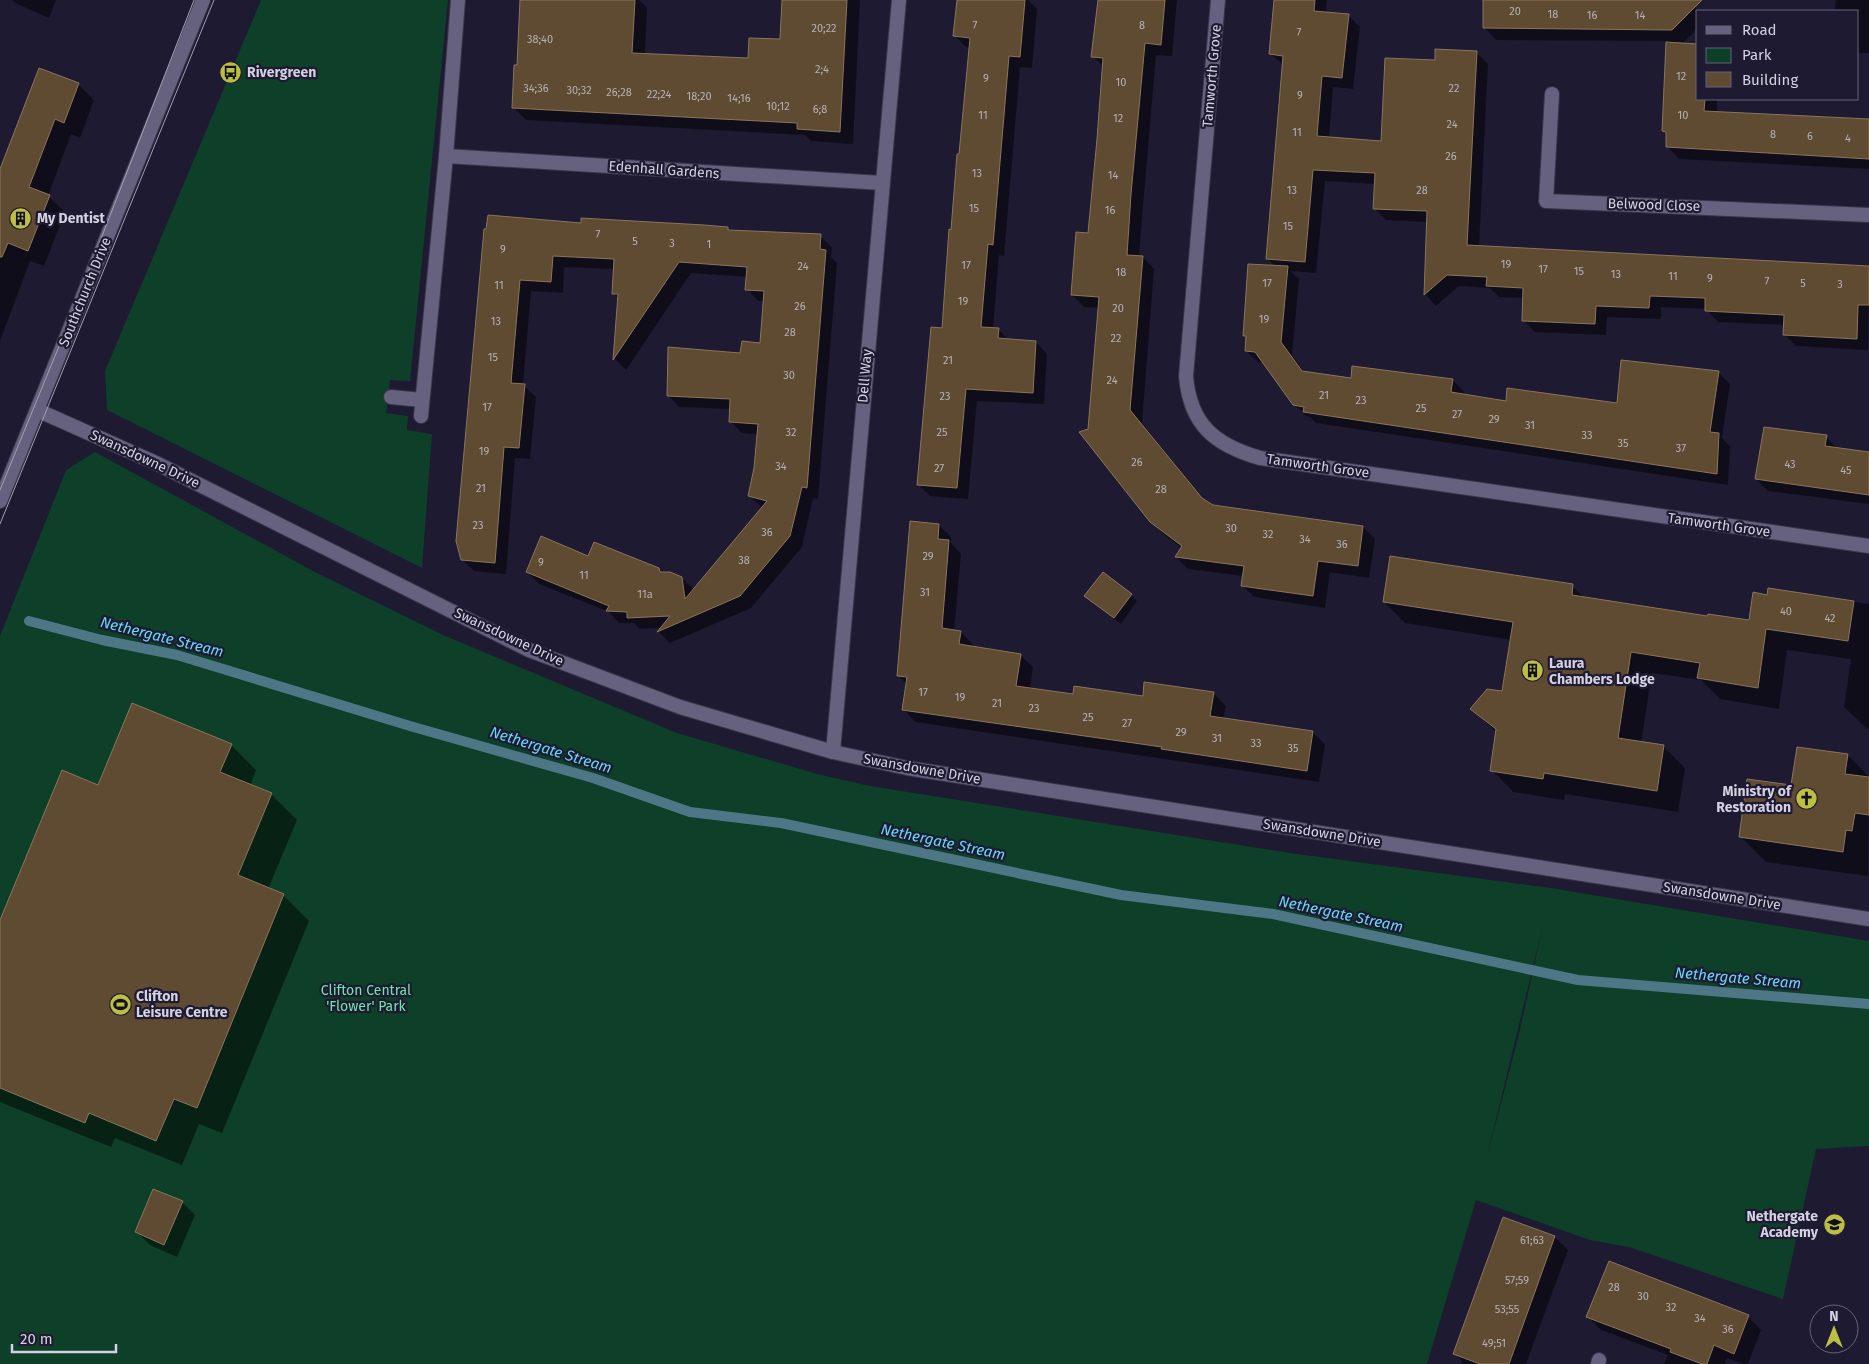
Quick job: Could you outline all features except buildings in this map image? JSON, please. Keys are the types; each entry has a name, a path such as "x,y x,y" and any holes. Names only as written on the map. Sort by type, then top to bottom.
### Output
{"street":[{"name":"Southchurch Drive","path":"0,500 204,0"},
{"path":"420,416 446,156 458,0"},
{"name":"Dell Way","path":"833,752 899,0"},
{"name":"Tamworth Grove","path":"1218,0 1186,376 1187,394 1193,411 1202,426 1214,437 1242,453 1260,458 1869,546"},
{"name":"Belwood Close","path":"1552,94 1546,201 1869,215"},
{"name":"Edenhall Gardens","path":"446,156 882,183"},
{"path":"390,397 422,400"},
{"name":"Swansdowne Drive","path":"37,410 168,468 529,650 680,707 833,752 907,768 1869,919"}],"green space":[{"path":"261,0 448,0 410,381 390,380 386,413 408,416 407,430 432,434 422,568 107,410 105,371"},
{"name":"Clifton Central 'Flower' Park","path":"95,452 313,571 443,635 677,733 821,775 870,786 1290,853 1551,888 1869,941 1869,1146 1816,1149 1783,1299 1629,1247 1590,1240 1476,1200 1427,1364 0,1364 0,636 66,470","holes":["1543,925 1519,1034 1487,1157"]}],"waterway":[{"name":"Nethergate Stream","path":"29,621 102,640 177,655 410,726 593,778 690,812 781,823 1121,895 1273,914 1578,980 1869,1004"}],"tram line":[{"path":"0,490 62,339 194,0"},
{"path":"0,524 214,0"}],"place":[{"name":"Rivergreen","path":"231,72"},
{"name":"My Dentist","path":"21,218"},
{"name":"Laura Chambers Lodge","path":"1533,671"},
{"name":"Ministry of Restoration","path":"1807,799"},
{"name":"Clifton Leisure Centre","path":"120,1004"},
{"name":"Nethergate Academy","path":"1834,1224"}]}
